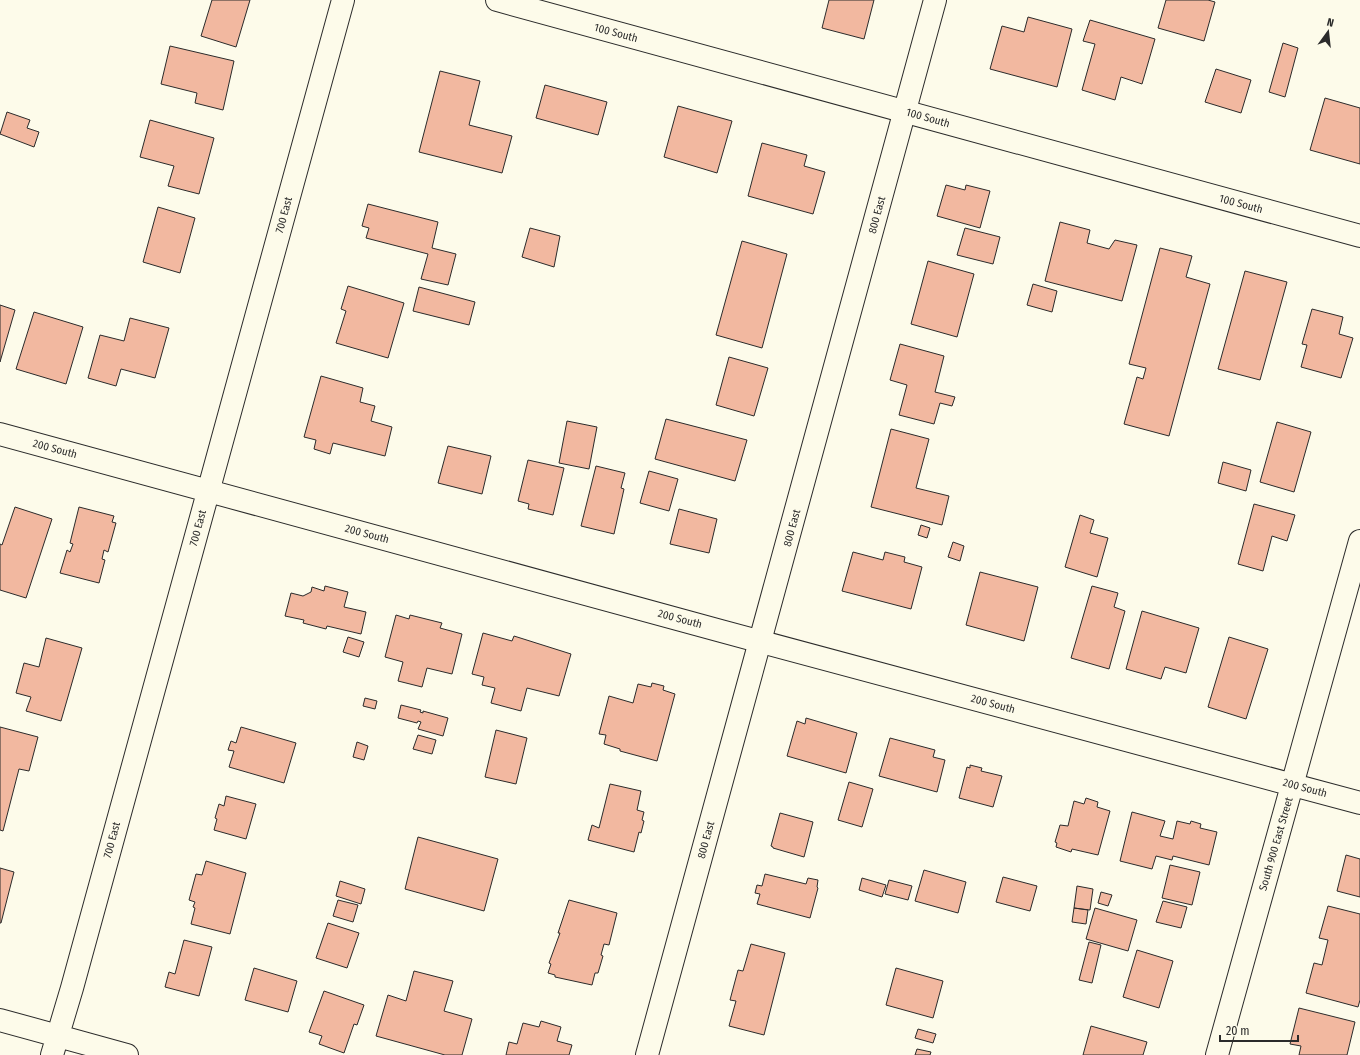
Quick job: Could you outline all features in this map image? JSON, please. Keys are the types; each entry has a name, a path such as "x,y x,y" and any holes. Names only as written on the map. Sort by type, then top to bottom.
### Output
{"street":[{"name":"700 East","path":"55,1045 343,0"},
{"name":"100 South","path":"497,0 1360,236"},
{"name":"800 East","path":"647,1055 935,0"},
{"name":"200 South","path":"0,434 208,492 1360,803"},
{"name":"South 900 East Street","path":"1217,1055 1360,541"},
{"path":"0,1020 55,1045 127,1055"}],"building":[{"path":"212,0 250,0 236,47 201,36"},
{"path":"829,0 874,0 864,39 822,28"},
{"path":"1166,0 1208,0 1215,2 1204,41 1158,28"},
{"path":"1028,17 1072,29 1057,87 990,69 1002,26 1024,32"},
{"path":"1090,20 1155,39 1142,84 1121,77 1115,100 1082,90 1095,44 1083,41"},
{"path":"1283,43 1298,48 1285,97 1269,92"},
{"path":"170,46 234,61 223,110 195,103 197,93 161,84"},
{"path":"1216,69 1251,80 1241,113 1205,102"},
{"path":"440,71 480,81 469,125 512,136 502,173 419,152"},
{"path":"545,85 607,102 598,135 536,118"},
{"path":"1325,98 1360,108 1360,164 1310,150"},
{"path":"678,106 732,121 717,173 664,157"},
{"path":"7,112 30,120 27,128 39,132 34,147 0,134"},
{"path":"150,120 214,138 199,194 168,186 174,166 140,157"},
{"path":"762,143 807,155 804,166 825,172 813,214 748,196"},
{"path":"946,185 965,190 966,185 990,191 980,228 937,216"},
{"path":"368,204 438,222 432,248 456,254 448,285 421,279 428,254 366,238 369,228 362,226"},
{"path":"158,207 195,218 180,273 143,262"},
{"path":"1060,222 1090,230 1087,243 1109,249 1115,240 1137,245 1122,301 1045,281"},
{"path":"530,228 560,236 554,267 522,257"},
{"path":"965,228 1000,237 993,264 957,255"},
{"path":"742,241 787,254 762,348 716,335"},
{"path":"1160,248 1192,256 1186,277 1210,284 1169,436 1124,424 1137,377 1143,379 1146,368 1129,364"},
{"path":"928,261 974,274 957,337 911,324"},
{"path":"1245,271 1287,282 1260,380 1218,369"},
{"path":"1033,284 1057,291 1052,312 1027,305"},
{"path":"348,286 404,303 388,358 336,343 346,311 341,309"},
{"path":"419,287 475,302 469,325 413,311"},
{"path":"0,305 15,310 0,362"},
{"path":"1312,309 1343,317 1339,334 1353,338 1341,378 1301,367 1307,345 1302,344"},
{"path":"34,312 83,327 66,384 16,369"},
{"path":"130,318 169,328 155,378 121,369 116,386 88,378 100,335 124,341"},
{"path":"900,344 944,356 935,392 955,397 952,406 940,403 934,424 899,415 907,385 890,380"},
{"path":"729,357 768,368 754,416 716,405"},
{"path":"321,376 363,388 360,402 375,406 371,421 392,427 385,456 333,443 330,454 314,449 316,440 304,437"},
{"path":"666,419 747,440 735,481 655,459"},
{"path":"567,421 597,427 589,469 559,463"},
{"path":"1277,422 1311,432 1294,492 1260,482"},
{"path":"891,429 929,439 916,488 949,496 942,525 871,507"},
{"path":"448,446 491,456 482,494 438,483"},
{"path":"528,460 564,468 553,515 528,509 529,504 518,501"},
{"path":"1223,462 1251,470 1246,491 1218,483"},
{"path":"596,466 625,473 621,488 624,489 614,534 581,526"},
{"path":"649,471 678,479 669,511 640,503"},
{"path":"1254,504 1295,515 1287,541 1272,536 1263,571 1238,564"},
{"path":"15,507 52,519 26,598 0,590 0,544 2,545"},
{"path":"79,507 114,516 112,522 116,523 108,552 104,550 102,559 105,560 99,583 60,573 67,550 70,552 73,544 70,543"},
{"path":"679,509 717,519 709,553 670,544"},
{"path":"1080,515 1094,520 1090,533 1108,538 1097,577 1065,567"},
{"path":"921,525 930,528 927,538 918,535"},
{"path":"953,542 964,546 960,561 948,557"},
{"path":"853,552 883,560 885,552 905,557 904,562 922,567 911,609 842,591"},
{"path":"980,572 1038,587 1024,641 966,625"},
{"path":"325,586 348,592 344,607 366,612 361,634 327,626 326,629 303,623 304,620 285,616 291,593 303,596 311,592 312,587 324,591"},
{"path":"1092,586 1118,593 1114,607 1125,611 1109,669 1071,658"},
{"path":"1142,611 1199,628 1186,673 1165,667 1161,679 1126,669"},
{"path":"396,615 409,619 410,615 442,623 440,628 462,634 452,674 427,668 422,687 398,681 403,662 385,657"},
{"path":"483,633 512,641 514,636 571,654 559,696 527,688 521,711 491,703 495,688 482,685 484,677 472,674"},
{"path":"348,637 364,642 359,657 343,652"},
{"path":"1229,637 1268,649 1246,719 1208,707"},
{"path":"46,638 82,648 61,721 26,711 31,697 16,693 24,663 39,667"},
{"path":"652,683 664,686 663,690 675,694 657,761 620,751 620,749 604,744 606,735 599,734 609,696 633,703 638,684 651,687"},
{"path":"365,698 377,701 375,709 363,706"},
{"path":"401,705 421,710 420,712 423,713 423,711 448,718 443,736 418,729 421,722 418,721 417,723 398,718"},
{"path":"806,718 857,733 846,773 787,756 797,721 805,724"},
{"path":"0,727 38,737 29,771 19,769 3,831 0,830"},
{"path":"241,727 296,743 284,783 229,767 234,751 228,750 231,741 236,743"},
{"path":"496,730 527,738 516,784 485,777"},
{"path":"418,735 436,740 432,754 413,749"},
{"path":"890,738 935,750 933,757 945,760 937,792 879,776"},
{"path":"357,742 368,746 364,760 353,757"},
{"path":"970,765 982,768 981,771 1002,776 993,807 959,798 967,767 970,768"},
{"path":"849,782 873,789 862,827 838,820"},
{"path":"610,784 641,791 637,810 644,812 642,820 644,821 641,833 639,832 634,852 588,840 592,825 599,828"},
{"path":"226,796 256,804 246,839 214,830 217,819 215,818 219,804 224,806"},
{"path":"1086,798 1098,802 1097,807 1110,811 1098,855 1072,849 1071,852 1056,847 1057,843 1055,842 1060,825 1068,826 1074,801 1084,804"},
{"path":"1132,812 1165,821 1160,836 1173,839 1177,821 1190,824 1191,821 1201,824 1200,828 1217,832 1209,865 1173,856 1172,860 1156,856 1152,869 1120,861"},
{"path":"780,813 813,822 804,857 773,848 771,846"},
{"path":"418,837 498,859 484,911 405,889"},
{"path":"1346,855 1360,859 1360,897 1337,891"},
{"path":"206,861 246,873 230,934 191,924 195,902 189,900 196,874 202,875"},
{"path":"1170,865 1200,872 1192,905 1162,898"},
{"path":"0,868 14,872 1,923 0,923"},
{"path":"924,870 966,882 958,913 915,901"},
{"path":"765,874 806,884 808,878 818,880 818,888 810,918 757,904 760,894 755,893 757,885 762,886"},
{"path":"1003,877 1037,886 1030,911 996,902"},
{"path":"862,878 886,885 882,897 859,890"},
{"path":"889,880 912,886 908,900 885,894"},
{"path":"340,881 365,889 361,904 336,896"},
{"path":"1077,886 1093,889 1090,910 1074,908"},
{"path":"1101,892 1112,895 1108,906 1098,903"},
{"path":"338,900 358,905 353,922 333,916"},
{"path":"569,900 617,913 609,945 604,944 601,955 603,956 598,973 595,973 592,985 555,977 555,975 548,973 551,964 549,963 560,933 558,933"},
{"path":"1163,901 1187,907 1181,928 1156,922"},
{"path":"1328,906 1360,914 1360,1000 1358,1007 1306,993 1314,963 1322,965 1328,940 1319,938"},
{"path":"1074,908 1088,910 1086,924 1072,922"},
{"path":"1095,908 1137,920 1128,951 1086,939"},
{"path":"328,923 359,933 347,968 316,958"},
{"path":"184,940 212,947 199,996 165,987 169,972 175,974"},
{"path":"1089,942 1101,945 1092,983 1079,980"},
{"path":"751,944 785,953 764,1035 729,1026 736,1001 730,1000 738,970 743,971"},
{"path":"1137,950 1173,961 1159,1008 1123,997"},
{"path":"254,968 297,981 288,1012 245,1000"},
{"path":"896,968 943,981 933,1018 886,1005"},
{"path":"414,971 453,981 444,1011 472,1019 462,1055 445,1055 376,1036 388,995 406,1001"},
{"path":"324,991 364,1005 357,1025 354,1024 344,1053 319,1044 322,1036 309,1032"},
{"path":"1299,1008 1355,1022 1347,1055 1299,1055 1301,1046 1290,1044"},
{"path":"541,1021 561,1027 557,1041 572,1045 569,1055 506,1055 509,1042 517,1044 523,1023 539,1027"},
{"path":"1091,1026 1147,1042 1143,1055 1083,1055"},
{"path":"918,1029 936,1034 933,1043 915,1038"},
{"path":"917,1049 931,1052 930,1055 915,1055"}]}
